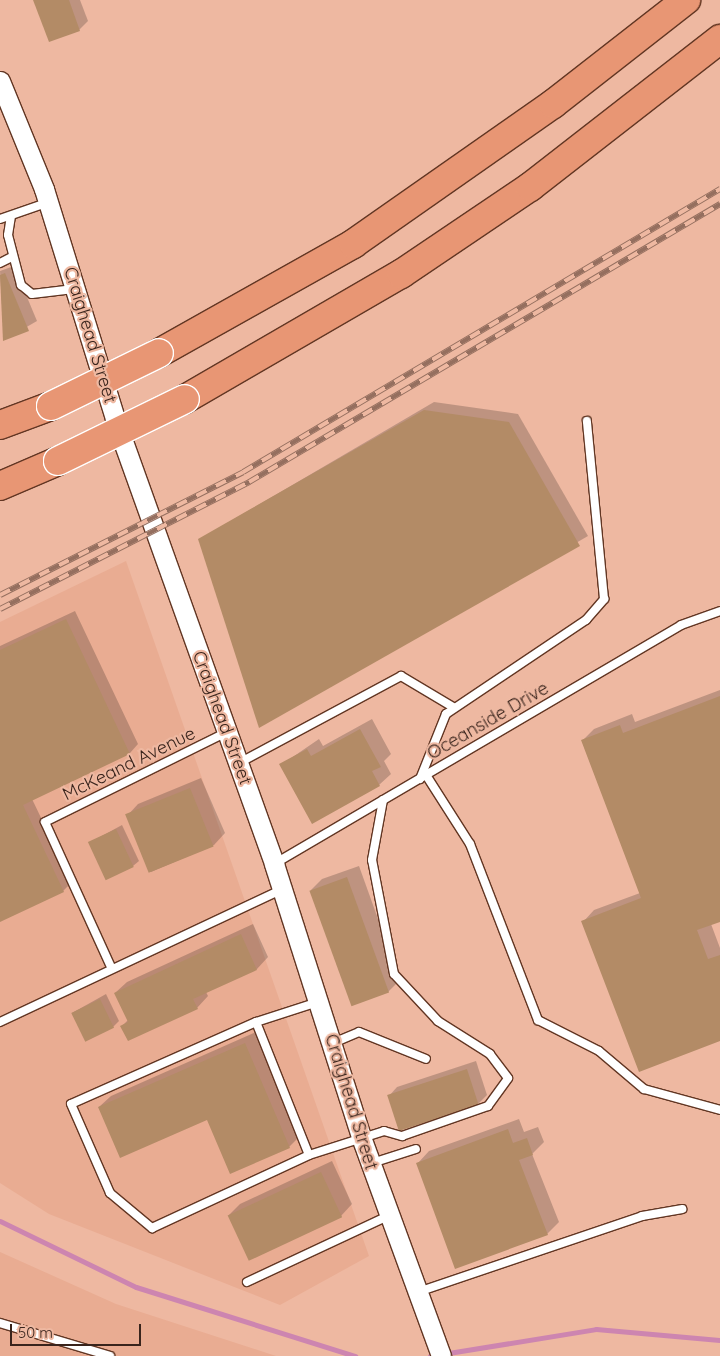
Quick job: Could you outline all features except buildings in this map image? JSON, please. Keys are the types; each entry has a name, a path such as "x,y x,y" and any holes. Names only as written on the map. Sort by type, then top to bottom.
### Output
{"highway":[{"path":"0,425 51,406 159,352 353,244 553,104 686,0"},
{"path":"0,486 58,461 185,399 401,274 522,193 720,39"}],"street":[{"name":"Craighead Street","path":"0,81 48,202 116,419 283,889 361,1137 388,1216 441,1356"}],"lane":[{"path":"0,220 48,202"},
{"path":"11,216 8,235 21,285 32,294 75,289"},
{"path":"0,263 12,256"},
{"path":"587,421 604,599 586,620 453,707 441,720 423,776 470,844 538,1020 599,1051 644,1089 720,1110"},
{"name":"Oceanside Drive","path":"274,864 681,625 720,611"},
{"path":"239,764 401,676 453,707"},
{"name":"McKeand Avenue","path":"111,967 45,822 227,732"},
{"path":"320,1002 256,1022 71,1104 110,1193 152,1228 308,1155 384,1131 402,1136 488,1106 508,1078 490,1054 438,1021 394,974 372,860 383,800"},
{"path":"0,1022 111,967 283,889"},
{"path":"256,1022 308,1155"},
{"path":"333,1043 359,1032 426,1059"},
{"path":"370,1164 416,1149"},
{"path":"419,1300 642,1216 682,1209"},
{"path":"247,1282 388,1216"},
{"path":"0,1322 110,1356"}],"shaded area":[{"path":"126,561 369,1256 280,1305 49,1214 0,1183 0,622"},
{"path":"0,1252 116,1304 276,1356 0,1356"}],"waterway":[{"path":"0,1221 136,1287 355,1356"},
{"path":"430,1356 596,1329 720,1340"}],"railway":[{"path":"0,595 243,472 720,189"},
{"path":"0,609 249,482 720,204"}]}
